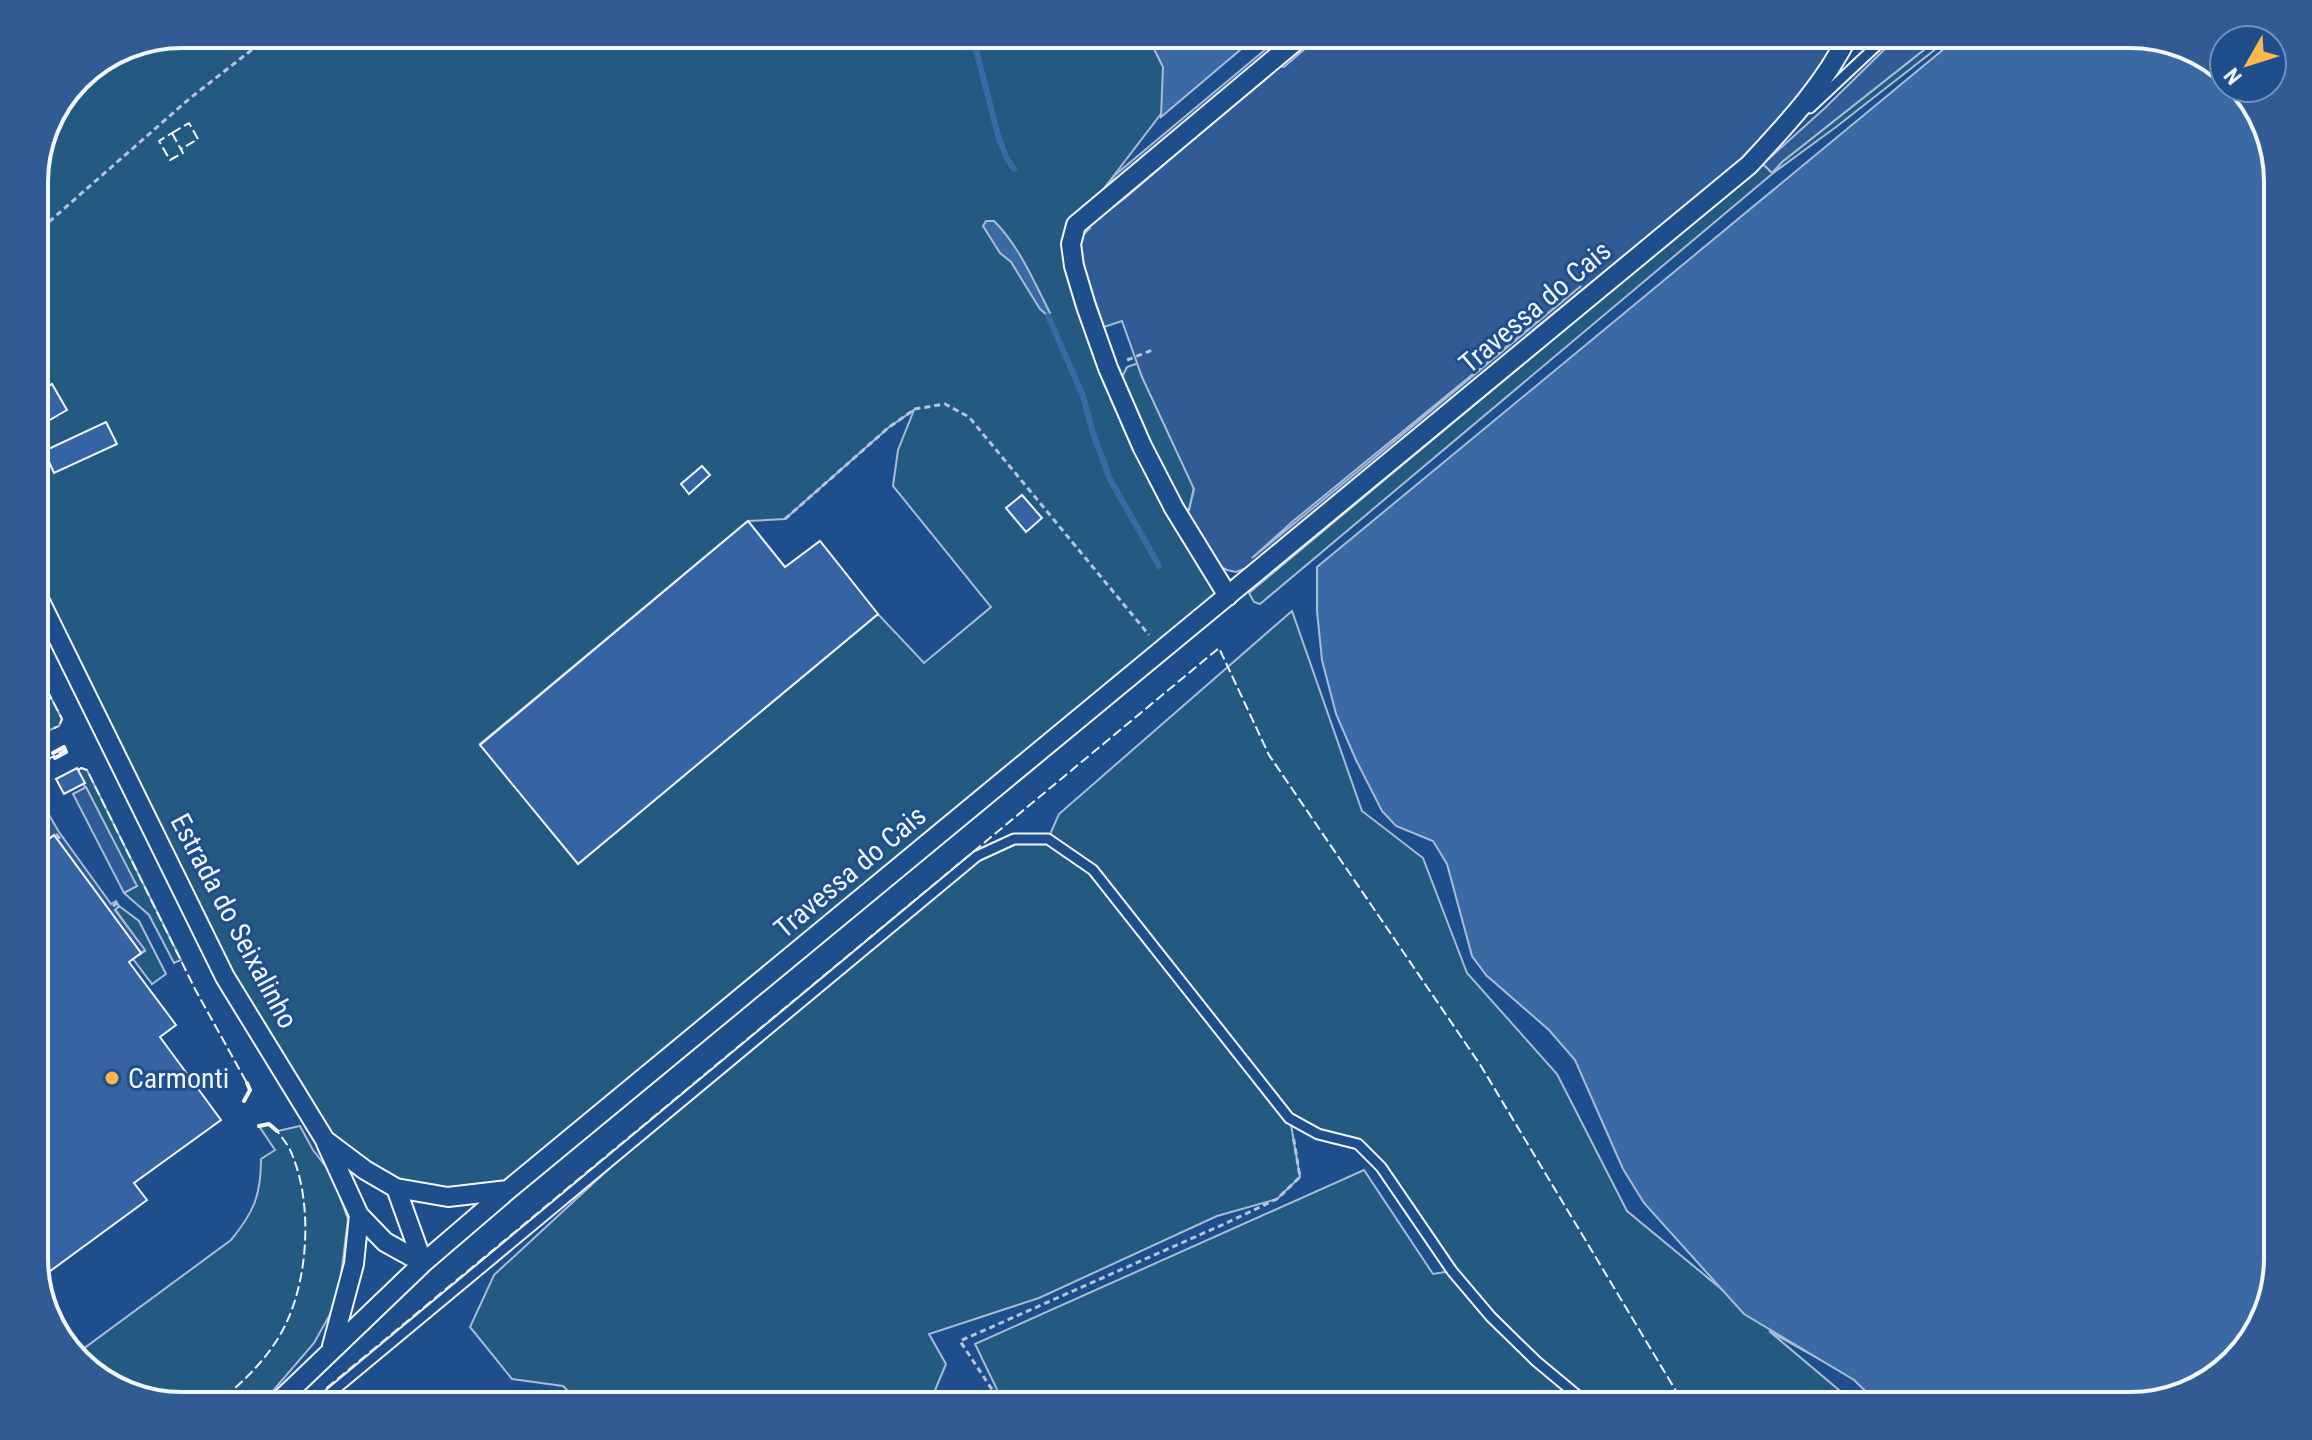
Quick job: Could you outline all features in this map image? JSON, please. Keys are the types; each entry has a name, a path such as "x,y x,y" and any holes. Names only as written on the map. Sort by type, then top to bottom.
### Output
{"street":[{"path":"1228,596 1174,508 1142,446 1108,368 1074,266 1071,244 1076,225 1287,48"},
{"name":"Travessa do Cais","path":"288,1392 423,1263 508,1190 1749,165 1795,115 1822,80 1841,48"},
{"name":"Estrada do Seixalinho","path":"48,617 225,977 325,1140 365,1170 396,1188 448,1197 508,1190"},
{"path":"325,1140 359,1215 385,1242 423,1263"},
{"path":"396,1188 423,1263"},
{"path":"331,1349 354,1264 359,1215"}],"lane":[{"path":"1749,165 1874,48"},
{"path":"332,1392 977,856 1014,839 1048,839 1093,870 1289,1118 1318,1134 1358,1144 1381,1167 1452,1271 1491,1317 1573,1392"}],"path":[{"path":"48,223 189,99 254,48"},
{"path":"1108,368 1155,349"},
{"path":"785,519 888,428 915,409 945,404 969,417 1162,650"},
{"path":"56,834 60,839"},
{"path":"994,1392 960,1341 1277,1199 1300,1177 1289,1118"}],"shaded area":[{"path":"182,48 1241,48 1161,114 1076,225 1071,244 1108,368 1228,596 508,1190 396,1188 325,1140 225,977 48,617 48,174 58,131 87,87 131,58","holes":["914,410 898,450 893,486 991,607 924,663 878,614 579,863 480,744 748,521 785,519 888,428"]},
{"path":"1154,48 1242,48 1161,117 1163,67"},
{"path":"1267,48 1274,48 1100,195 1115,175"},
{"path":"1306,48 1832,48 1805,89 1749,152 1720,179 1252,566 1236,572 1215,564 1184,509 1189,510 1194,489 1142,377 1122,321 1104,327 1079,255 1081,237 1090,228 1089,225 1279,66 1284,67","holes":["1581,286 1379,454 1252,558 1292,522"]},
{"path":"1886,48 1926,48 1772,173 1763,164"},
{"path":"1926,48 1937,48 1772,174 1260,604 1254,602 1249,593 1763,164 1773,173 1782,162"},
{"path":"1945,48 2147,49 2181,58 2208,74 2208,104 2238,104 2257,139 2264,174 2264,1258 2254,1309 2225,1353 2181,1382 2147,1391 1866,1392 1854,1380 1744,1314 1644,1203 1623,1169 1575,1060 1549,1030 1486,975 1472,956 1447,864 1433,841 1396,826 1382,811 1336,714 1322,660 1317,567"},
{"path":"2125,48 2162,53 2208,79 2208,104 2225,104 2264,955 2263,1275 2254,1309 2246,1325 2225,1353 2211,1364 2181,1382 2147,1391 1987,1392 1855,1379 1769,1331 1841,1392 998,1392 975,1344 1364,1170 1433,1274 1451,1271 1381,1167 1358,1144 1290,1119 1300,1177 1277,1199 1217,1216 1039,1298 929,1334 946,1364 934,1392 569,1392 563,1386 512,1379 470,1327 494,1275 680,1103 977,856 1014,839 1048,839 1059,814 1292,611 1362,811 1423,858 1467,973 1557,1074 1627,1211 1725,1292"},
{"path":"986,221 994,221 1019,253 1050,313 1048,316 1040,309 1011,262 1000,253 983,226"},
{"path":"1147,360 1196,479 1189,510 1184,509 1148,440 1122,377 1127,367"},
{"path":"48,692 62,719 59,726 48,731"},
{"path":"78,770 87,770 181,960 174,963 149,915 124,893 136,886 83,783"},
{"path":"86,787 137,886 124,893 73,794"},
{"path":"48,813 111,904 116,901 119,906 115,910 145,950 141,953 55,836 48,841"},
{"path":"119,906 139,921 166,974 152,984 133,959 145,951 115,909"},
{"path":"269,1124 278,1131 300,1126 331,1173 348,1219 338,1300 314,1343 272,1392 165,1391 131,1382 115,1374 84,1349 231,1240 255,1202 261,1159 275,1150 259,1126"}],"building":[{"path":"52,384 67,410 48,421 48,386"},
{"path":"106,422 117,444 54,473 48,460 48,449"},
{"path":"702,466 710,475 689,494 681,484"},
{"path":"1022,495 1042,518 1026,532 1006,508"},
{"path":"748,521 785,567 820,541 878,614 578,864 480,745"},
{"path":"77,768 85,783 64,794 56,779"},
{"name":"Carmonti","path":"54,835 141,953 129,962 176,1025 160,1037 221,1120 134,1183 147,1200 49,1272 48,1266 48,840"}],"waterway":[{"path":"976,48 999,139 1014,169"},
{"path":"1048,316 1083,396 1109,477 1159,566"}],"fence":[{"path":"172,133 189,123 198,139 181,149"},
{"path":"172,133 183,153 170,160 159,141 172,133"},
{"path":"322,1392 1219,648 1269,755 1481,1066 1677,1392"},
{"path":"48,692 62,719 59,726 54,728"},
{"path":"48,759 65,750"},
{"path":"78,770 87,770 195,989 247,1083"},
{"path":"230,1392 256,1367 277,1340 296,1298 301,1275 304,1201 292,1153 277,1131"}],"wall":[{"path":"53,753 64,747 66,752 55,758"},
{"path":"244,1101 250,1090 247,1083"},
{"path":"259,1126 269,1124 277,1131"}],"place":[{"name":"Carmonti","path":"112,1078"}]}
